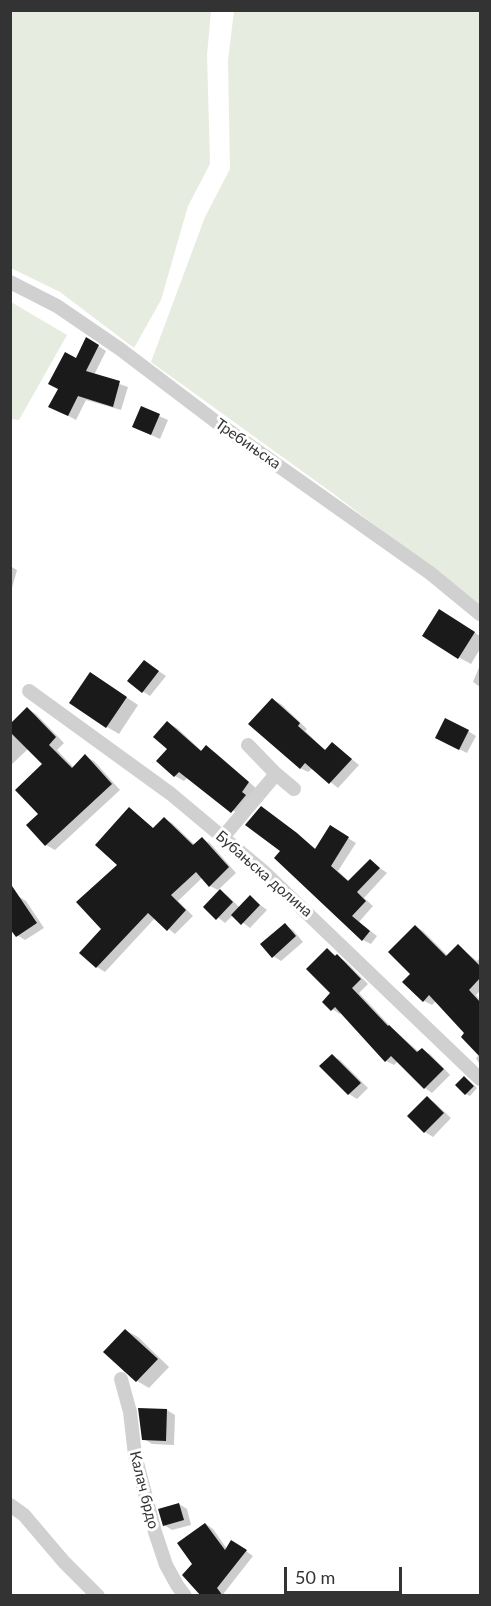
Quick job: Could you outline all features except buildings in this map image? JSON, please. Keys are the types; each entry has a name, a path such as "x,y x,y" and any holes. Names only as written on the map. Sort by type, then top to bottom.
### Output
{"street":[{"name":"Требињска","path":"10,282 57,306 120,349 215,421 430,573 480,614"},
{"name":"Бубањска долина","path":"29,691 140,770 284,888 480,1079"},
{"path":"248,745 294,789"},
{"path":"223,837 276,774"},
{"name":"Калач брдо","path":"121,1379 130,1412 135,1455 155,1532 173,1578 185,1596"},
{"path":"10,1506 24,1515 56,1554 98,1596"}],"shaded area":[{"path":"10,11 211,11 207,55 210,164 188,206 161,300 134,348 60,292 11,268"},
{"path":"234,11 480,11 480,605 331,492 151,362 205,217 230,169 228,60"},
{"path":"11,302 67,335 19,420 11,419"}]}
